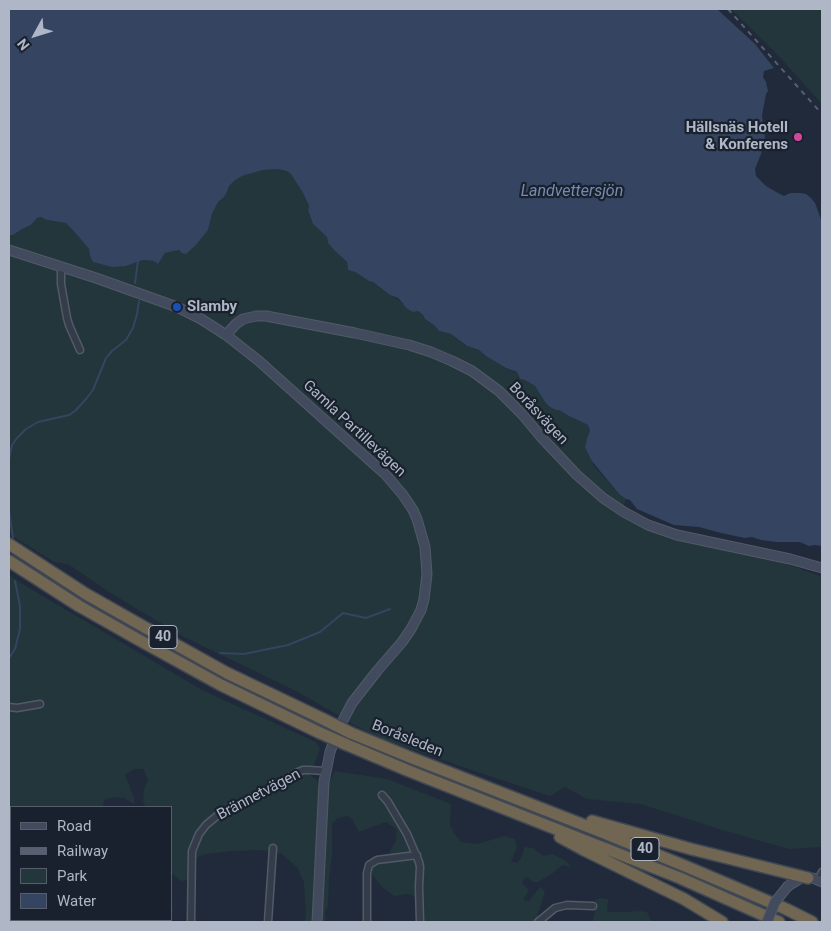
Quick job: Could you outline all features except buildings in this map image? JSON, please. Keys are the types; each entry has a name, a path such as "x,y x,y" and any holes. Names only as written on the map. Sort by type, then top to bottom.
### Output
{"highway":[{"name":"Boråsleden","path":"9,544 86,594 146,628 227,672 351,733 685,866 812,922"},
{"name":"Boråsleden","path":"9,561 78,606 147,645 221,685 318,732 417,775 680,878 779,922"},
{"path":"530,804 700,851 818,878"},
{"path":"524,816 584,850 684,899 722,922"}],"street":[{"name":"Gamla Partillevägen","path":"9,250 149,296 201,319 226,335 260,361 390,480 403,495 417,519 425,547 427,567 426,588 418,617 402,642 352,703 338,730 325,771 317,922"},
{"path":"62,267 61,284 67,318 80,350"},
{"name":"Boråsvägen","path":"226,335 243,319 266,316 355,333 431,352 472,371 499,391 577,475 603,498 624,512 648,525 677,535 790,559 822,568"},
{"path":"9,707 17,708 40,704"},
{"name":"Brännetvägen","path":"191,922 192,852 199,834 206,825 218,815 268,790 296,773 303,770 325,771"},
{"path":"382,794 407,834 417,856 420,867 420,922"},
{"path":"268,922 273,848"},
{"path":"367,922 369,865 377,860 417,856"},
{"path":"767,922 775,902 788,886 801,878 818,878"},
{"path":"538,922 555,908 567,905 593,906"}],"green space":[{"path":"731,9 822,9 822,104 777,54"},
{"path":"278,169 290,173 309,206 308,210 313,224 327,237 328,243 347,262 348,270 373,282 390,295 418,311 439,331 451,334 466,346 479,350 486,356 517,373 520,379 535,386 550,407 588,425 590,431 585,447 594,466 619,494 626,499 621,514 751,555 793,566 822,577 822,847 789,849 641,804 587,799 565,787 550,796 383,739 356,726 296,691 184,637 109,592 68,564 54,562 9,534 9,235 13,235 31,225 37,218 41,217 47,220 66,223 90,249 90,256 126,266 143,260 158,263 165,253 196,245 208,230 212,214 218,202 224,197 229,186 234,181 242,176 263,170"},
{"path":"9,575 204,691 316,742 320,749 310,775 317,780 318,786 329,783 335,771 387,779 451,804 450,825 461,842 477,844 505,836 515,839 517,848 511,862 517,863 525,847 533,848 543,856 552,854 566,861 571,867 562,865 538,882 533,882 527,877 523,880 522,883 529,890 523,900 529,901 540,887 545,892 536,920 533,922 417,922 417,904 414,897 407,894 394,896 381,886 372,874 367,861 386,860 396,840 397,830 386,822 359,832 352,819 347,816 338,818 332,823 332,856 328,905 325,913 326,922 304,922 306,916 304,883 298,868 282,854 262,850 206,854 188,860 188,880 181,881 172,874 172,806 145,806 143,802 144,789 148,780 143,769 134,769 125,775 134,798 134,804 124,798 114,797 104,800 103,806 10,806 9,895"},
{"path":"600,898 608,899 607,912 647,912 651,921 593,922 595,900"},
{"path":"44,921 135,921 133,922"},
{"path":"135,921 171,921 171,922"}],"water":[{"name":"Landvettersjön","path":"9,9 717,9 755,44 774,68 764,71 763,77 768,91 762,115 765,139 755,169 756,176 766,186 784,196 790,193 806,194 815,203 822,222 822,546 809,546 800,542 761,540 752,537 745,538 699,527 674,525 637,509 630,500 619,494 591,460 585,447 590,431 588,425 550,407 535,386 520,379 517,372 506,368 479,350 467,346 451,334 439,331 418,311 413,312 406,308 398,298 390,295 373,282 348,270 347,262 328,243 327,237 313,224 308,210 309,206 302,191 290,173 286,171 278,169 263,170 242,176 234,181 229,186 224,197 218,202 212,214 208,230 196,245 186,254 179,250 165,253 158,264 154,261 143,260 126,266 112,267 93,262 89,249 66,223 47,220 41,217 37,218 31,225 13,235 9,235"}],"waterway":[{"path":"135,283 138,261"},
{"path":"9,459 12,445 26,429 38,422 69,415 86,399 93,390 106,358 126,340 133,328 139,301"},
{"path":"9,511 13,538"},
{"path":"9,658 15,649 20,629 20,606 15,581"},
{"path":"220,653 244,654 288,645 320,632 343,613 366,618 390,609"}],"railway":[{"path":"728,9 822,114"}],"place":[{"name":"Hällsnäs Hotell & Konferens","path":"798,137"},
{"name":"Slamby","path":"177,307"}]}
